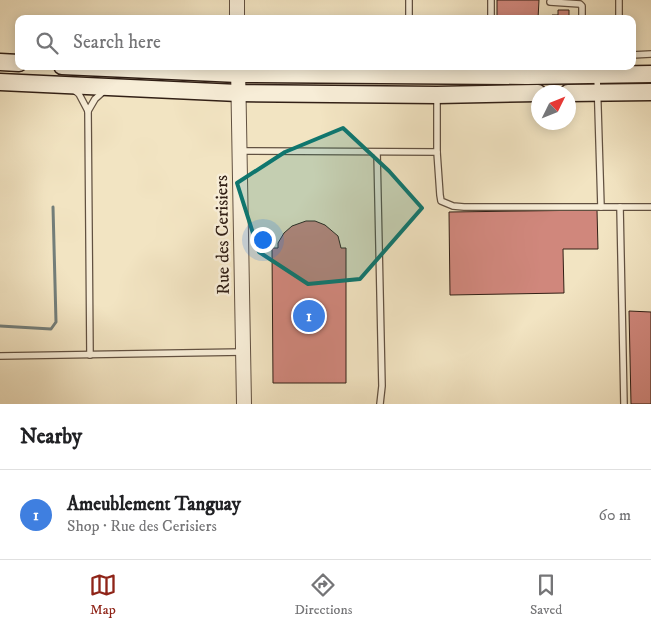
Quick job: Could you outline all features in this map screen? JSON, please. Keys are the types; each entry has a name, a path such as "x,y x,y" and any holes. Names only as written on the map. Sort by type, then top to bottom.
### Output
{"main road":[{"path":"0,62 15,63"},
{"path":"238,70 527,74 619,70 651,74"},
{"path":"0,82 238,93 531,94"},
{"path":"576,93 651,92"}],"street":[{"path":"237,0 237,15"},
{"name":"Rue des Cerisiers","path":"238,70 244,404"}],"lane":[{"path":"409,0 409,15"},
{"path":"491,0 491,15"},
{"path":"619,0 619,15"},
{"path":"550,2 580,4 582,6 582,15"},
{"path":"636,55 651,54"},
{"path":"587,72 597,93 601,207"},
{"path":"69,85 79,94 88,111 90,355"},
{"path":"88,111 95,99 108,87"},
{"path":"437,95 437,152 440,195 442,201 446,204 464,207 651,207"},
{"path":"239,151 437,152"},
{"path":"377,152 382,386 380,404"},
{"path":"620,207 624,404"},
{"path":"0,356 243,352"}],"highlighted area":[{"path":"343,128 389,171 422,208 360,279 308,284 259,252 237,183 285,152"}],"building":[{"path":"497,0 539,0 538,15 497,15"},
{"path":"558,10 569,10 569,15 558,15"},
{"path":"597,210 598,249 563,249 564,293 450,295 449,212"},
{"path":"306,221 315,221 325,225 338,236 341,248 346,248 346,383 273,383 272,248 278,248 278,243 284,233 292,226"},
{"path":"629,311 651,312 651,404 631,404"}],"waterway":[{"path":"0,326 51,329 56,322 53,207"}],"place":[{"name":"Ameublement Tanguay","path":"309,316"}]}
